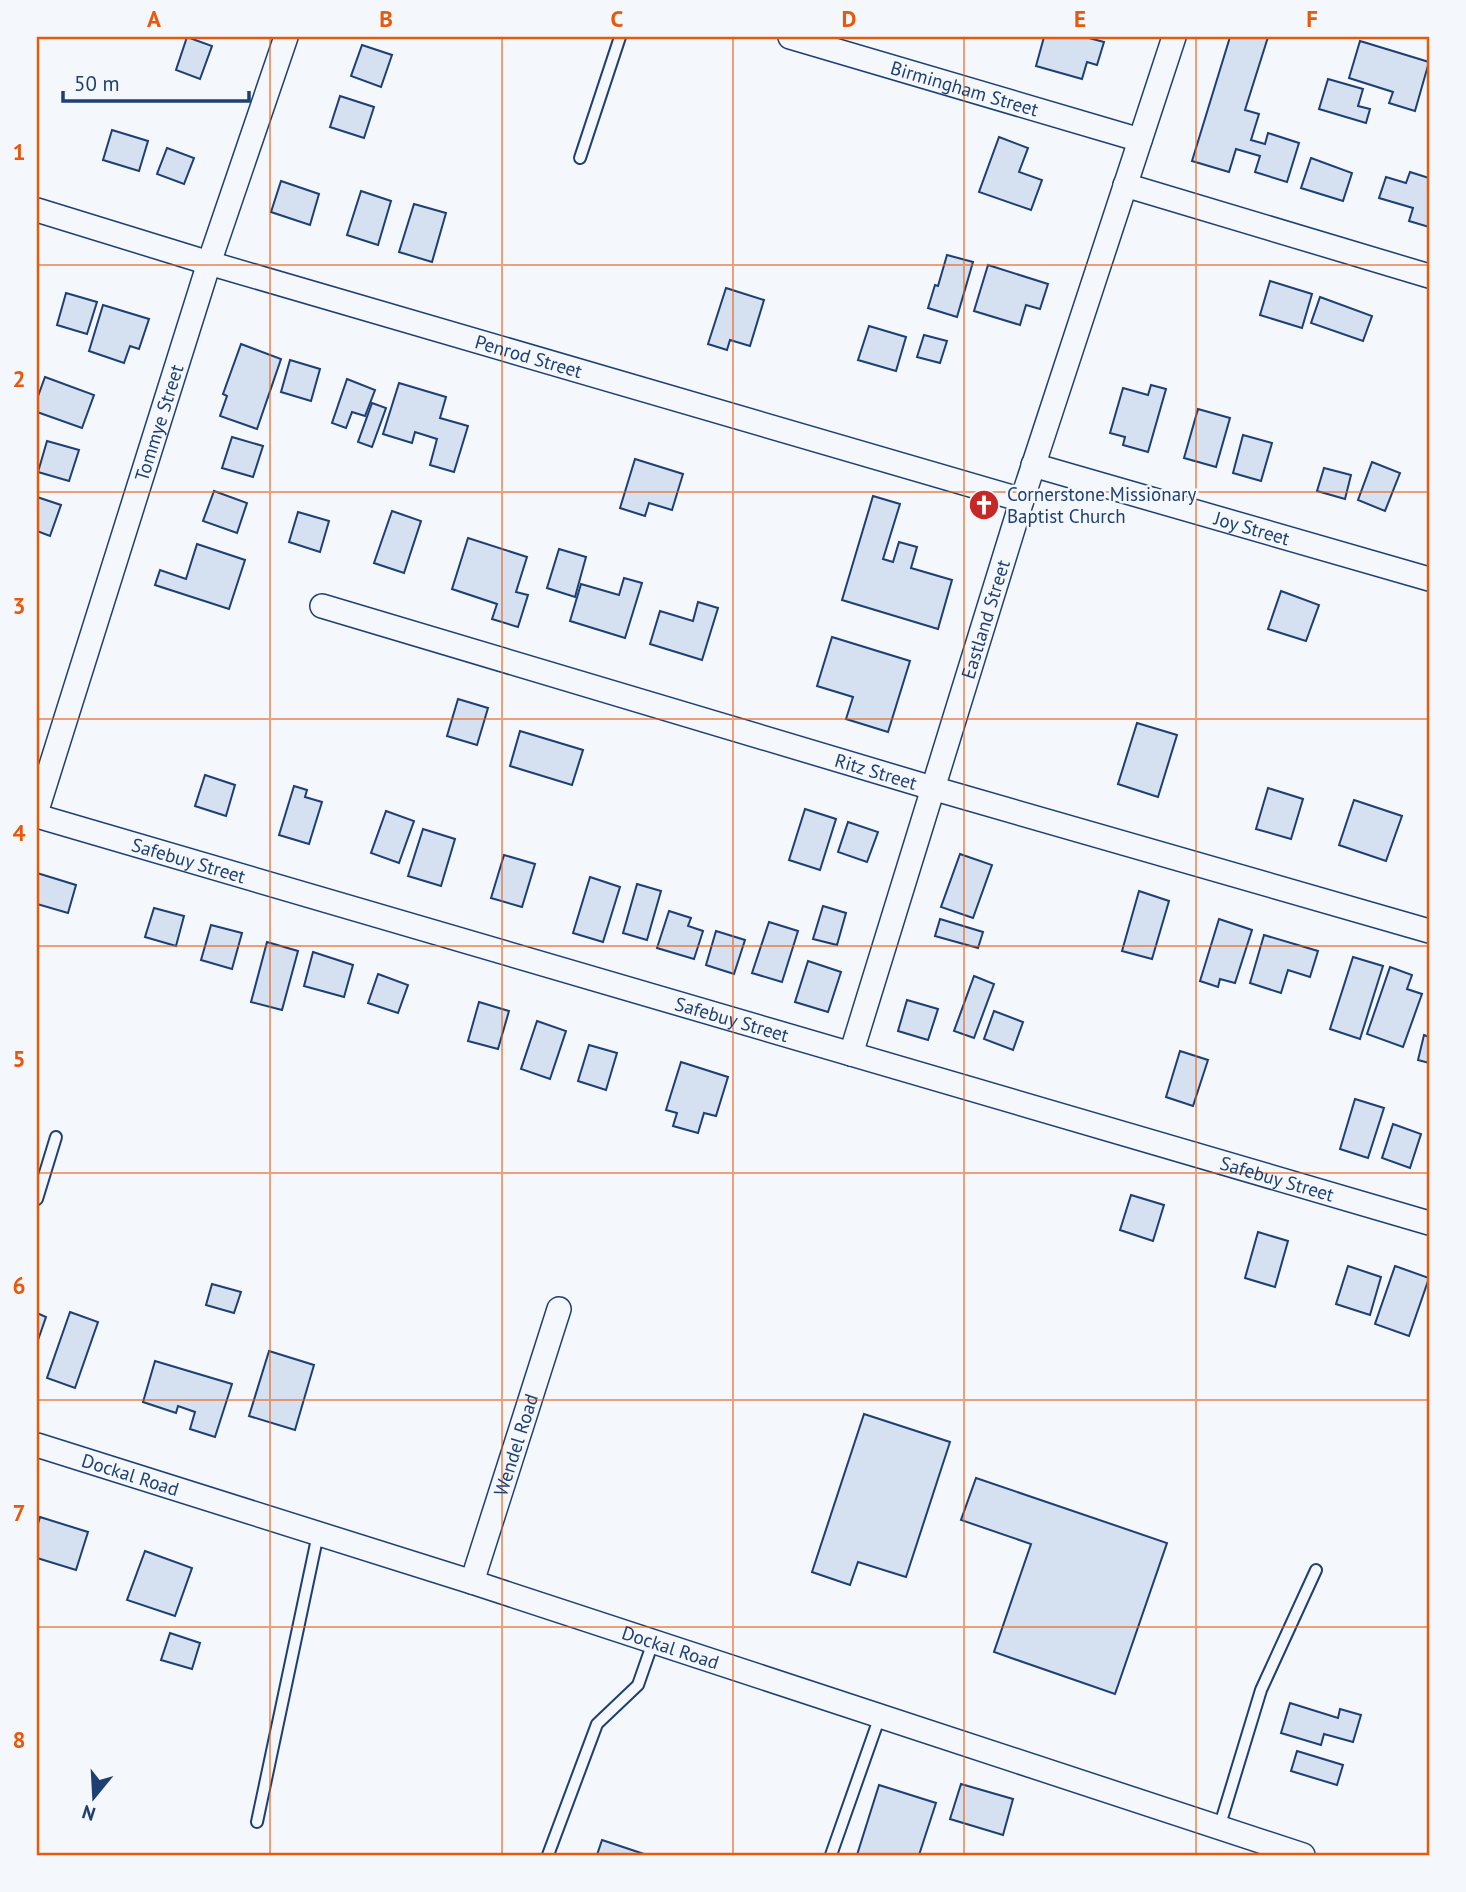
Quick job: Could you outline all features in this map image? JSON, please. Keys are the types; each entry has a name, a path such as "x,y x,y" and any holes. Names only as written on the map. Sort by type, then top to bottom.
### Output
{"street":[{"name":"Tommye Street","path":"37,810 209,263 286,37"},
{"name":"Birmingham Street","path":"790,37 1140,140"},
{"path":"1140,140 1174,37"},
{"name":"Eastland Street","path":"851,1054 1021,500 1140,140"},
{"path":"1125,185 1429,276"},
{"name":"Penrod Street","path":"37,210 209,263 1021,500"},
{"name":"Joy Street","path":"1033,465 1429,579"},
{"name":"Ritz Street","path":"322,606 932,788 1429,931"},
{"name":"Safebuy Street","path":"37,816 1429,1223"},
{"name":"Wendel Road","path":"472,1582 559,1310"},
{"name":"Dockal Road","path":"37,1445 472,1582 1303,1855"}],"lane":[{"path":"580,158 620,37"},
{"path":"37,1199 56,1138"},
{"path":"257,1822 318,1534"},
{"path":"1219,1828 1261,1690 1316,1570"},
{"path":"548,1855 597,1724 638,1685 653,1642"},
{"path":"831,1855 880,1716"}],"building":[{"path":"187,37 212,46 200,79 176,70"},
{"path":"1044,37 1085,37 1104,42 1097,65 1087,62 1082,79 1036,66"},
{"path":"1230,37 1268,37 1245,110 1259,114 1251,140 1265,144 1268,133 1299,143 1287,182 1255,172 1260,156 1236,149 1229,172 1192,161"},
{"path":"1360,41 1429,62 1415,111 1389,103 1393,92 1349,78"},
{"path":"362,45 392,55 381,87 351,76"},
{"path":"1328,79 1363,89 1358,106 1370,109 1366,123 1319,109"},
{"path":"340,96 374,107 364,138 330,127"},
{"path":"112,130 148,141 139,171 103,160"},
{"path":"999,137 1028,148 1019,172 1042,180 1031,210 979,192"},
{"path":"167,148 194,158 184,184 157,174"},
{"path":"1311,158 1352,173 1343,201 1301,188"},
{"path":"1410,172 1429,178 1429,227 1409,221 1413,208 1379,198 1386,177 1406,183"},
{"path":"281,181 319,194 310,225 271,212"},
{"path":"361,191 391,201 378,245 347,235"},
{"path":"414,204 446,213 432,262 399,252"},
{"path":"947,255 973,262 957,317 928,308"},
{"path":"988,265 1048,284 1040,309 1026,305 1020,325 974,311"},
{"path":"1270,281 1312,294 1302,328 1260,315"},
{"path":"726,288 764,300 750,346 730,340 727,350 708,344"},
{"path":"66,293 97,302 87,334 57,325"},
{"path":"1320,297 1372,316 1363,341 1311,323"},
{"path":"103,305 149,319 139,349 130,346 124,363 89,351"},
{"path":"869,326 906,337 896,371 858,360"},
{"path":"924,335 947,341 940,363 917,357"},
{"path":"241,344 281,359 257,429 220,416 227,396 223,394"},
{"path":"290,360 320,369 311,401 281,392"},
{"path":"45,377 94,395 82,428 37,412 37,399"},
{"path":"347,379 375,390 365,416 352,412 346,428 332,423"},
{"path":"399,383 446,397 440,418 468,426 454,472 430,465 437,439 415,432 412,443 383,434"},
{"path":"1151,385 1166,389 1148,452 1123,445 1125,437 1110,433 1123,388 1148,395"},
{"path":"372,403 386,408 372,447 358,442"},
{"path":"1198,409 1230,418 1216,467 1184,458"},
{"path":"1243,435 1272,443 1261,481 1233,473"},
{"path":"232,437 263,446 253,477 222,468"},
{"path":"47,441 79,450 69,481 38,472"},
{"path":"635,459 683,474 672,510 649,503 645,516 620,508"},
{"path":"1372,462 1400,473 1385,511 1358,500"},
{"path":"1324,468 1351,475 1345,499 1317,491"},
{"path":"214,491 247,503 237,533 203,521"},
{"path":"873,496 900,504 883,559 893,562 899,542 917,547 911,568 952,580 938,629 842,600"},
{"path":"37,497 61,505 50,536 37,531"},
{"path":"392,511 421,521 404,573 374,563"},
{"path":"298,512 329,521 320,552 289,542"},
{"path":"468,538 527,557 516,592 528,595 518,627 492,619 497,604 452,589"},
{"path":"197,544 245,560 229,609 155,585 160,570 186,579"},
{"path":"559,549 586,557 575,597 547,588"},
{"path":"624,578 642,583 625,638 570,621 581,584 619,595"},
{"path":"1281,591 1319,605 1306,641 1268,629"},
{"path":"698,602 718,608 702,660 650,644 660,611 693,621"},
{"path":"832,637 910,661 888,732 846,719 853,697 817,686"},
{"path":"458,699 488,708 477,745 447,736"},
{"path":"1137,723 1177,735 1158,797 1118,784"},
{"path":"520,731 583,750 572,785 510,766"},
{"path":"205,775 235,785 226,816 195,806"},
{"path":"294,786 307,790 305,797 322,802 309,844 279,835"},
{"path":"1268,788 1303,799 1291,839 1256,829"},
{"path":"1354,800 1402,816 1386,861 1339,845"},
{"path":"805,809 836,819 820,870 789,860"},
{"path":"386,811 414,821 399,863 371,853"},
{"path":"848,822 878,832 867,862 838,852"},
{"path":"423,829 455,839 441,886 408,876"},
{"path":"960,854 992,865 973,918 941,907"},
{"path":"504,855 535,864 522,907 491,898"},
{"path":"37,873 76,885 68,913 37,904"},
{"path":"590,877 620,887 603,942 573,933"},
{"path":"637,884 661,891 647,940 623,933"},
{"path":"1139,891 1169,901 1152,959 1122,951"},
{"path":"823,906 846,913 837,945 813,939"},
{"path":"154,908 184,916 176,946 145,937"},
{"path":"669,911 691,918 688,926 703,931 694,959 657,948"},
{"path":"940,919 983,932 978,948 935,936"},
{"path":"1219,919 1252,930 1235,983 1220,979 1218,987 1200,981"},
{"path":"769,922 798,931 782,982 752,973"},
{"path":"211,925 242,933 232,969 201,960"},
{"path":"716,931 745,940 734,974 706,965"},
{"path":"1264,935 1318,951 1310,977 1288,970 1281,993 1250,983"},
{"path":"267,942 298,951 282,1010 251,1002"},
{"path":"313,952 353,965 344,997 304,986"},
{"path":"1353,957 1383,966 1360,1039 1330,1029"},
{"path":"808,961 841,972 828,1012 795,1002"},
{"path":"1390,967 1412,975 1407,989 1422,994 1403,1047 1367,1034"},
{"path":"378,974 408,985 398,1013 368,1003"},
{"path":"974,976 994,984 974,1038 954,1031"},
{"path":"907,1000 938,1009 928,1040 898,1031"},
{"path":"479,1002 509,1011 498,1049 468,1041"},
{"path":"994,1011 1023,1022 1013,1050 984,1039"},
{"path":"537,1021 566,1031 550,1079 521,1069"},
{"path":"1424,1035 1429,1037 1429,1063 1418,1060"},
{"path":"589,1045 617,1053 606,1090 578,1081"},
{"path":"1180,1051 1208,1060 1193,1106 1166,1097"},
{"path":"681,1062 728,1077 716,1116 704,1113 698,1133 673,1126 677,1113 666,1110"},
{"path":"1355,1099 1384,1108 1368,1158 1340,1149"},
{"path":"1393,1124 1421,1134 1410,1168 1382,1158"},
{"path":"1131,1195 1164,1205 1153,1241 1120,1230"},
{"path":"1258,1232 1288,1241 1275,1287 1245,1278"},
{"path":"1348,1266 1381,1277 1370,1315 1336,1304"},
{"path":"1395,1266 1429,1278 1409,1336 1375,1324"},
{"path":"212,1284 241,1292 234,1313 206,1305"},
{"path":"70,1312 98,1322 75,1388 47,1378"},
{"path":"37,1313 46,1317 37,1343"},
{"path":"269,1351 314,1365 295,1430 249,1416"},
{"path":"155,1361 232,1384 215,1437 190,1429 195,1412 178,1406 176,1413 143,1402"},
{"path":"864,1414 950,1442 906,1577 858,1562 850,1585 812,1572"},
{"path":"976,1478 1167,1543 1115,1694 994,1652 1031,1544 961,1520"},
{"path":"40,1517 88,1532 76,1570 37,1558 37,1527"},
{"path":"145,1551 192,1568 175,1616 127,1600"},
{"path":"170,1633 200,1643 192,1669 161,1660"},
{"path":"1290,1703 1338,1718 1340,1709 1361,1715 1353,1742 1324,1734 1321,1745 1281,1733"},
{"path":"1297,1751 1343,1765 1337,1785 1291,1771"},
{"path":"961,1784 1013,1799 1003,1835 950,1819"},
{"path":"879,1785 936,1803 919,1855 857,1855"},
{"path":"602,1840 647,1855 597,1855"}],"place":[{"name":"Cornerstone Missionary Baptist Church","path":"984,505"}]}
